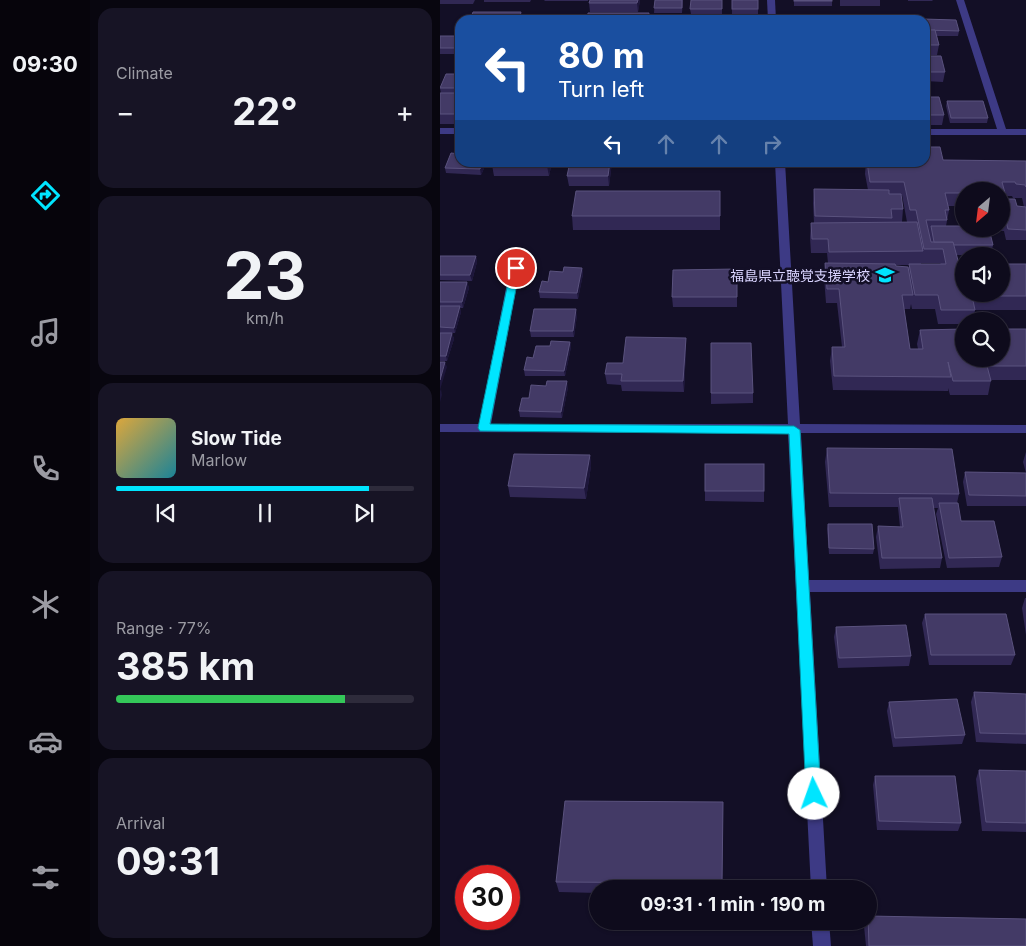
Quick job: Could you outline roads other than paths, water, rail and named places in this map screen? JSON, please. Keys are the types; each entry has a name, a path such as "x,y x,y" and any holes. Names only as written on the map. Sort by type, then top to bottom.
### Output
{"street":[{"path":"771,0 772,15"},
{"path":"960,0 1002,132"},
{"path":"440,131 455,131"},
{"path":"930,132 1026,132"},
{"path":"780,167 818,880"},
{"path":"484,428 516,268"},
{"path":"440,428 1026,429"},
{"path":"802,586 1026,586"},
{"path":"821,930 822,946"}],"place":[{"name":"福島県立聴覚支援学校","path":"885,275"}]}
